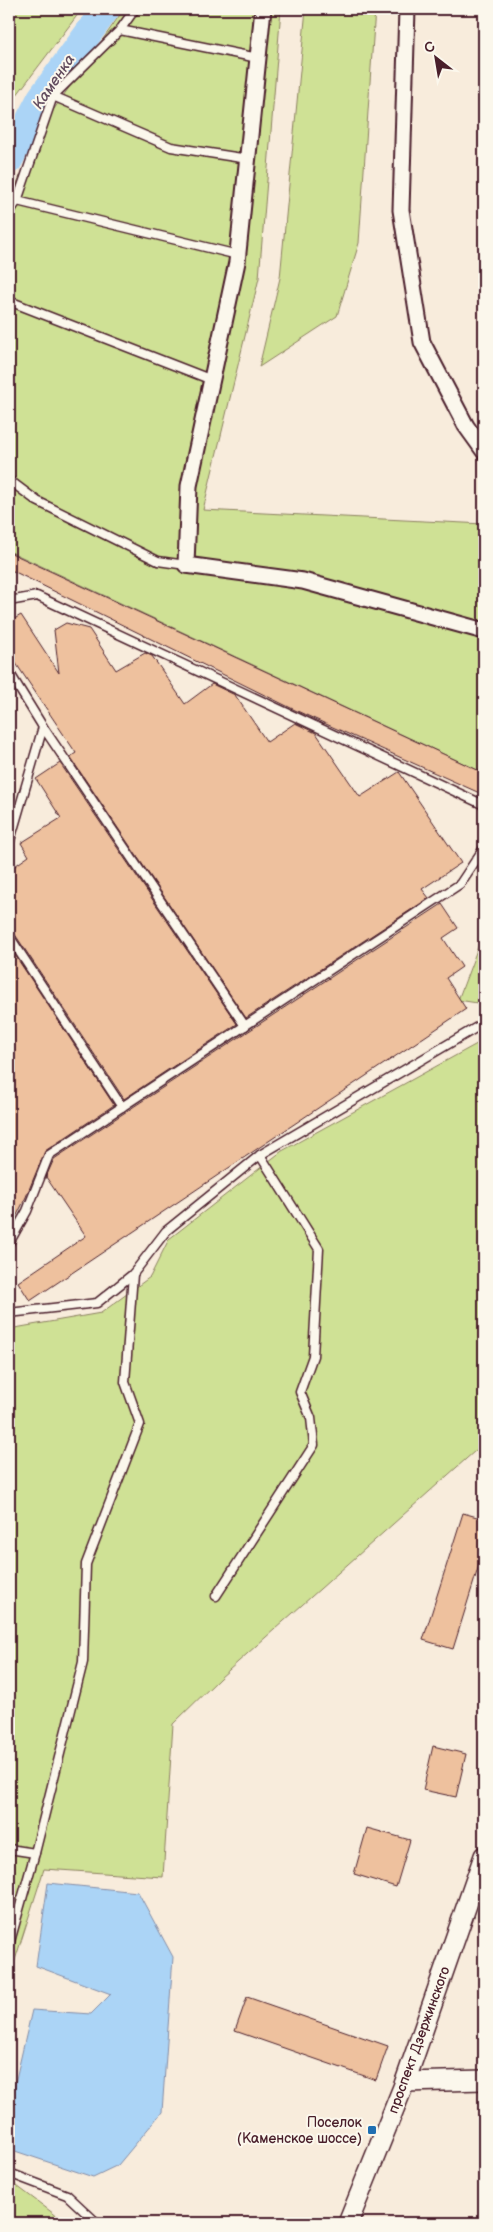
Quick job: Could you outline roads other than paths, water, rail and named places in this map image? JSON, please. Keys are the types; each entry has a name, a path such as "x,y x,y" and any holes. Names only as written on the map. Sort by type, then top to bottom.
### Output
{"street":[{"path":"263,9 238,255 189,486 186,565 303,581 484,631"},
{"path":"407,9 401,210 422,342 466,426 484,451"},
{"name":"проспект Дзержинского","path":"348,2223 405,2082 484,1856"},
{"path":"405,2082 484,2080"}],"lane":[{"path":"9,214 17,201 53,96 120,30 135,9"},
{"path":"120,30 258,58"},
{"path":"53,96 171,147 248,159"},
{"path":"17,201 238,255"},
{"path":"9,300 212,380"},
{"path":"9,480 37,501 158,561 186,565"},
{"path":"9,601 37,596 484,804"},
{"path":"9,672 43,727 245,1026"},
{"path":"9,844 43,727"},
{"path":"9,1243 27,1211 49,1155 460,884 484,848"},
{"path":"9,936 122,1107"},
{"path":"9,1313 97,1303 133,1274 166,1231 260,1155 484,1023"},
{"path":"216,1596 314,1445 312,1418 300,1392 314,1356 319,1249 260,1155"},
{"path":"9,1945 83,1662 86,1564 140,1424 125,1382 133,1274"},
{"path":"9,1849 34,1853"},
{"path":"9,2172 66,2195 97,2223"}],"water":[{"path":"48,1883 138,1892 173,1957 162,2112 118,2165 93,2177 9,2149 9,2109 32,2010 91,2014 111,1994 36,1966"}],"waterway":[{"name":"Каменка","path":"9,160 41,98 106,9"}],"place":[{"name":"Поселок (Каменское шоссе)","path":"372,2130"}]}
